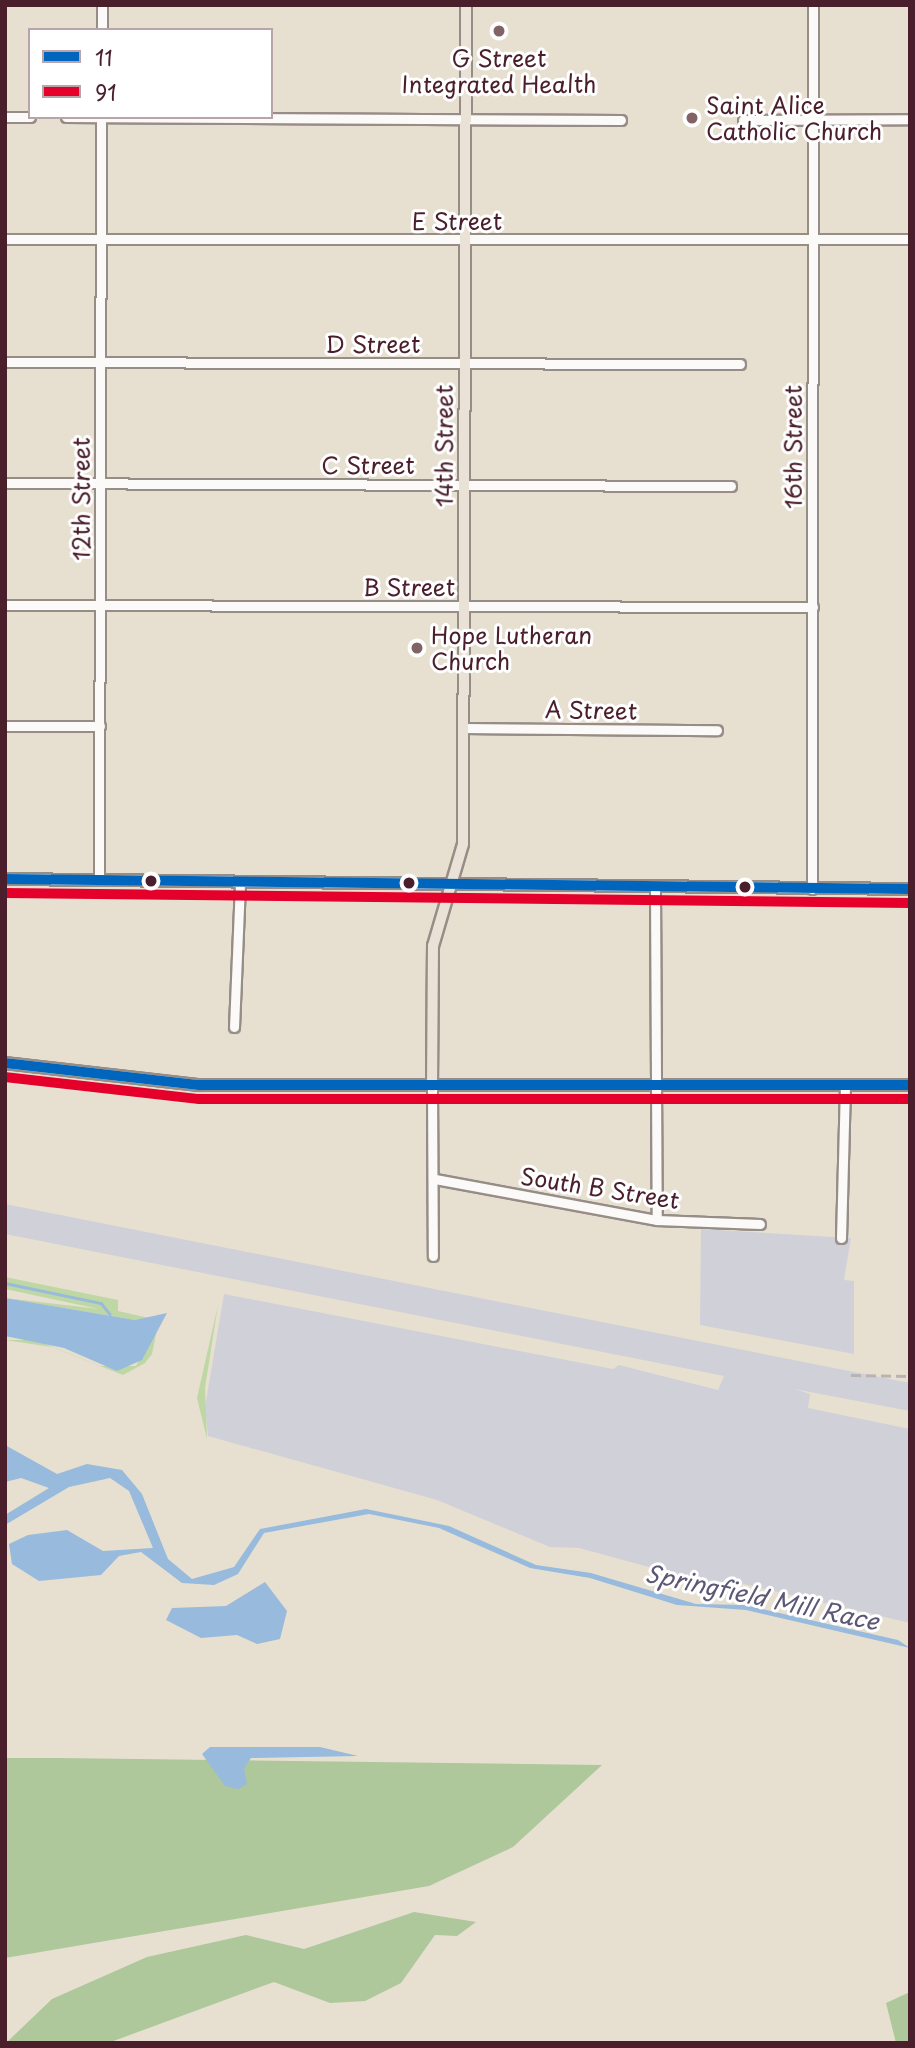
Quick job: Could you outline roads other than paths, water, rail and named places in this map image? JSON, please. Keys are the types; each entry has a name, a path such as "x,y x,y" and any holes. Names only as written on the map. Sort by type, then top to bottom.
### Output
{"main road":[{"name":"14th Street","path":"432,1087 433,946 455,885 463,844 466,5"},
{"path":"5,879 910,890"},
{"path":"5,1063 199,1085 910,1085"}],"street":[{"path":"102,5 102,28"},
{"name":"16th Street","path":"813,5 813,889"},
{"path":"5,117 28,117"},
{"path":"273,118 621,120"},
{"name":"12th Street","path":"99,880 101,119"},
{"path":"743,120 910,119"},
{"name":"E Street","path":"5,239 910,239"},
{"name":"D Street","path":"5,362 740,364"},
{"name":"C Street","path":"5,483 731,486"},
{"name":"B Street","path":"5,605 813,607"},
{"path":"5,726 100,726"},
{"name":"A Street","path":"464,728 718,730"},
{"path":"234,1027 240,883"},
{"path":"654,888 652,1087 657,1220"},
{"path":"432,1087 435,1179 433,1256"},
{"path":"841,1238 845,1087"},
{"name":"South B Street","path":"435,1179 657,1220 760,1224"}],"water":[{"path":"5,1298 135,1320 167,1313 142,1360 117,1371 64,1348 5,1336"},
{"path":"5,1445 57,1474 87,1464 122,1470 142,1494 168,1559 192,1579 234,1567 260,1529 366,1509 449,1526 536,1565 591,1573 696,1604 744,1605 898,1640 910,1648 746,1610 677,1605 590,1578 530,1568 439,1528 369,1514 264,1533 238,1574 214,1585 182,1583 141,1552 119,1556 101,1575 39,1581 12,1564 9,1544 28,1535 67,1530 103,1551 153,1548 129,1491 110,1478 69,1487 5,1525 5,1515 49,1488 21,1478 5,1482"},
{"path":"265,1582 287,1611 280,1639 257,1644 237,1635 201,1638 166,1620 172,1608 226,1606"},
{"path":"210,1747 320,1747 358,1756 251,1758 244,1768 247,1784 238,1789 225,1786 202,1754"}],"waterway":[{"path":"5,1283 101,1303 110,1314"}],"railway":[{"path":"851,1375 910,1376"}],"place":[{"name":"G Street Integrated Health","path":"499,31"},
{"name":"Saint Alice Catholic Church","path":"692,118"},
{"name":"Hope Lutheran Church","path":"417,648"}],"water label":[{"name":"Springfield Mill Race","path":"762,1597"}]}
